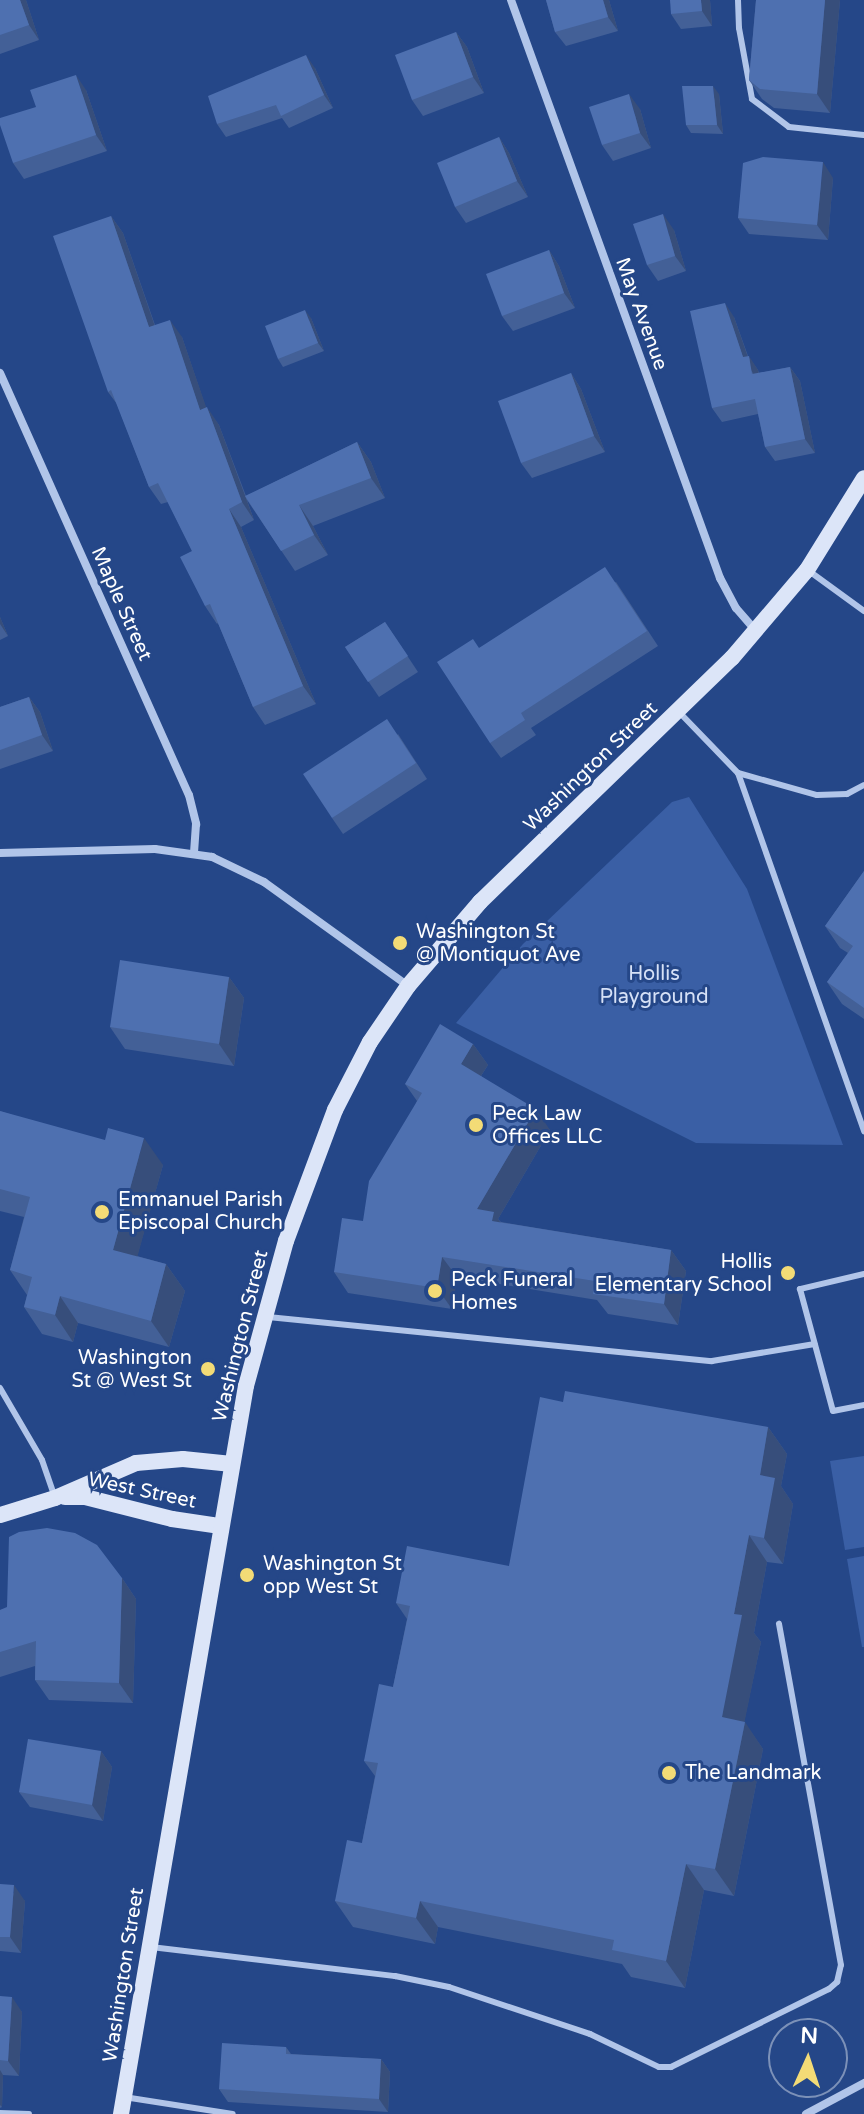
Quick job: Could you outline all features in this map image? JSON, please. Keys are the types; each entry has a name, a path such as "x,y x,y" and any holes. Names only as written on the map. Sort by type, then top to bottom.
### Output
{"main road":[{"name":"Washington Street","path":"121,2114 246,1386 302,1191 335,1110 370,1042 408,986 480,902 678,712 756,631 807,570 864,478"},
{"name":"West Street","path":"0,1515 55,1498 136,1463 183,1459 232,1464"},
{"name":"West Street","path":"55,1498 85,1497 172,1519 220,1526"}],"street":[{"name":"May Avenue","path":"511,0 720,578 736,608 756,631"},
{"name":"Maple Street","path":"0,373 189,795 196,824 194,852"},
{"path":"0,853 135,849 194,852 247,871 408,986"},
{"path":"806,2114 864,2083"}],"lane":[{"path":"738,0 739,28 752,99 789,127 864,135"},
{"path":"807,570 864,611"},
{"path":"678,712 738,773 864,1131"},
{"path":"738,773 817,795 847,794 864,785"},
{"path":"864,1274 800,1289 833,1411 864,1405"},
{"path":"264,1317 712,1361 815,1344"},
{"path":"0,1388 42,1460 55,1498"},
{"path":"148,1947 395,1976 449,1987 590,2034 659,2067 671,2067 829,1989 837,1982 841,1965 779,1624"},
{"path":"124,2097 233,2114"},
{"path":"0,2113 29,2114"}],"green space":[{"name":"Hollis Playground","path":"689,797 747,889 843,1145 696,1143 456,1023 523,944 672,802"},
{"path":"864,1456 864,1547 845,1550 830,1461"},
{"path":"864,1556 864,1647 862,1647 847,1559"}],"building":[{"path":"0,0 20,0 29,25 0,35"},
{"path":"546,0 603,0 608,17 555,32"},
{"path":"670,0 701,0 702,11 671,14"},
{"path":"756,0 825,0 817,94 760,89 749,80"},
{"path":"456,32 473,77 412,100 395,55"},
{"path":"306,55 324,95 281,116 276,105 217,124 208,96"},
{"path":"76,75 96,135 13,163 0,118 36,107 30,90"},
{"path":"682,86 713,86 717,125 686,125"},
{"path":"629,94 640,133 602,145 589,107"},
{"path":"499,137 517,181 455,207 437,163"},
{"path":"763,157 823,162 817,225 738,218 743,163"},
{"path":"663,214 675,256 647,265 633,224"},
{"path":"111,216 149,327 170,320 200,410 207,407 242,502 229,509 303,686 253,707 210,604 205,606 180,557 192,551 158,483 149,487 111,390 108,392 53,236"},
{"path":"549,250 564,293 502,316 486,274"},
{"path":"725,303 743,357 749,356 752,374 790,367 805,439 765,447 755,399 712,408 690,311"},
{"path":"305,310 318,343 278,359 265,326"},
{"path":"571,373 594,436 521,463 498,401"},
{"path":"357,442 371,478 299,505 314,535 281,551 245,496"},
{"path":"605,567 647,631 521,713 525,720 490,743 437,662 473,639 479,648"},
{"path":"385,622 408,656 368,682 345,647"},
{"path":"29,697 42,735 0,750 0,707"},
{"path":"387,719 416,763 332,818 303,774"},
{"path":"864,871 864,1008 827,982 853,946 825,926"},
{"path":"120,960 229,977 219,1044 110,1027"},
{"path":"440,1024 473,1044 461,1064 536,1109 477,1209 494,1212 492,1221 671,1250 664,1304 593,1294 595,1281 442,1257 437,1288 334,1272 342,1218 363,1221 369,1181 422,1093 405,1084"},
{"path":"0,1111 105,1140 108,1128 144,1138 113,1250 166,1264 151,1321 60,1296 55,1315 24,1307 32,1277 10,1270 30,1197 0,1189"},
{"name":"The Landmark","path":"565,1391 768,1427 760,1475 775,1478 764,1538 749,1535 734,1614 742,1615 722,1717 745,1722 715,1869 686,1864 666,1961 612,1950 614,1940 420,1901 416,1918 335,1901 347,1840 362,1843 378,1763 364,1761 379,1684 393,1687 410,1606 396,1603 407,1546 509,1566 540,1397 563,1402"},
{"path":"47,1528 75,1533 97,1545 122,1578 119,1683 35,1680 36,1641 0,1652 0,1610 7,1607 9,1537 19,1532"},
{"path":"28,1739 101,1751 92,1805 19,1792"},
{"path":"0,1884 14,1885 10,1937 0,1937"},
{"path":"0,1996 12,1997 8,2061 0,2060"},
{"path":"222,2043 286,2047 286,2054 381,2059 379,2099 219,2089"}],"place":[{"name":"Washington St @ Montiquot Ave","path":"400,943"},
{"name":"Peck Law Offices LLC","path":"476,1125"},
{"name":"Emmanuel Parish Episcopal Church","path":"102,1212"},
{"name":"Hollis Elementary School","path":"788,1273"},
{"name":"Peck Funeral Homes","path":"435,1291"},
{"name":"Washington St @ West St","path":"208,1369"},
{"name":"Washington St opp West St","path":"247,1575"},
{"name":"The Landmark","path":"669,1773"}]}
